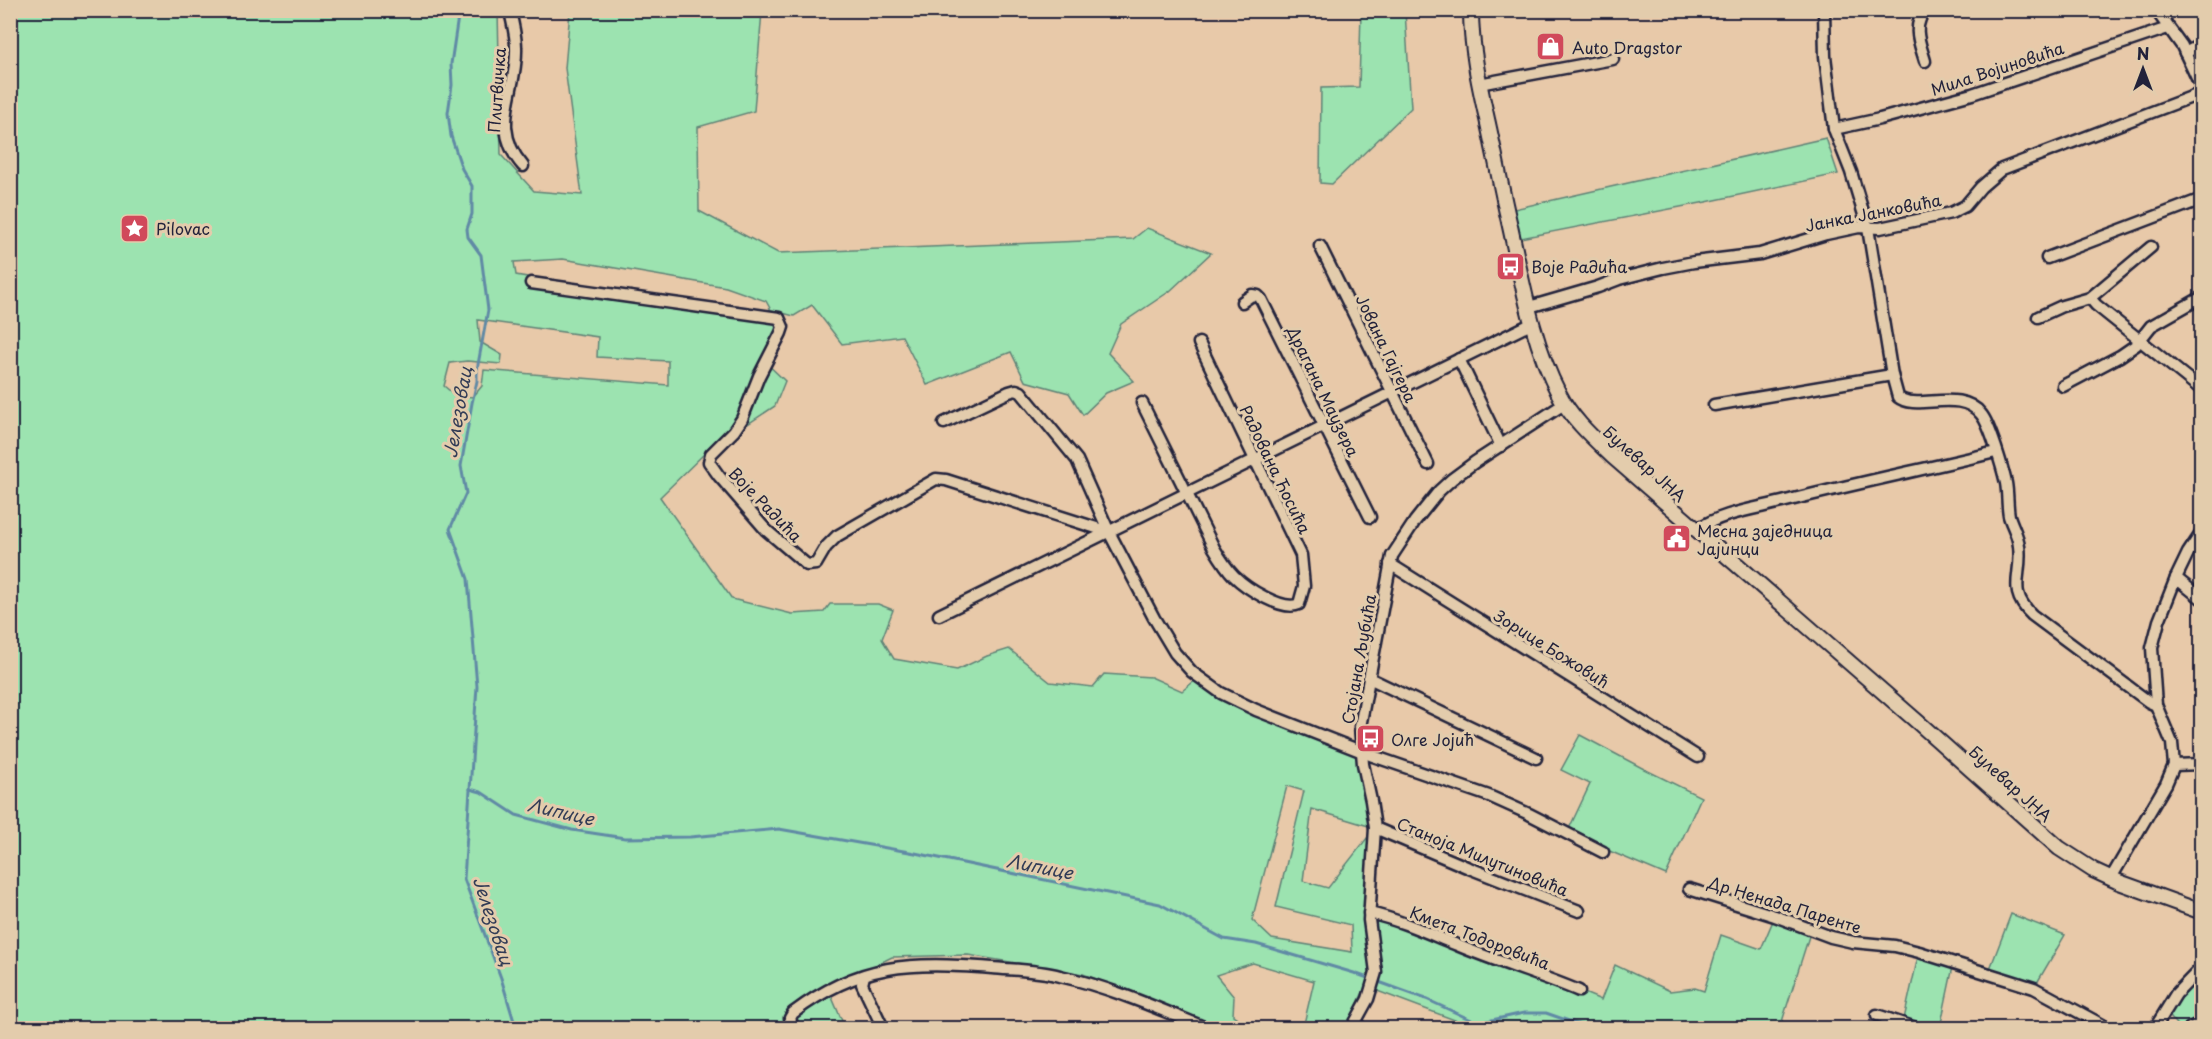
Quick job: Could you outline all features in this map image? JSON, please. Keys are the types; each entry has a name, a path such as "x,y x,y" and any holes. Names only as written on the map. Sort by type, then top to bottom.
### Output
{"main road":[{"name":"Булевар ЈНА","path":"1471,10 1479,84 1529,307 1544,360 1564,404 1590,435 1696,531 1920,724 2040,832 2078,861 2111,878 2202,912"}],"street":[{"name":"Плитвичка","path":"510,10 516,47 506,131 508,146 524,166"},
{"path":"1824,10 1825,56 1833,129 1851,172 1868,228 1895,390 1901,400 1959,401 1981,413 2006,482 2009,517 2019,543 2017,592 2020,600 2032,615 2148,702 2156,705"},
{"path":"1925,61 1917,32 1918,22 1926,10"},
{"path":"2160,12 2168,28 2186,53 2202,91"},
{"name":"Мила Војиновића","path":"1833,129 1972,94 2168,28"},
{"path":"2186,53 2202,44"},
{"path":"1479,84 1613,59"},
{"name":"Јанка Јанковића","path":"1529,307 1625,277 1694,262 1760,254 1852,228 1880,228 1958,210 1965,206 1981,187 2002,169 2202,91"},
{"path":"2047,258 2202,200"},
{"name":"Јована Гајгера","path":"1320,246 1428,464"},
{"path":"2038,317 2062,306 2090,298 2151,247"},
{"name":"Воје Радића","path":"531,283 779,318 783,327 781,333 759,376 742,419 734,431 711,454 709,462 766,530 807,565 816,564 826,547 837,536 936,479 946,480 1109,532"},
{"name":"Драгана Маузера","path":"1242,302 1252,295 1261,299 1370,517"},
{"path":"2063,386 2120,357 2151,326 2202,297"},
{"path":"2090,298 2202,390"},
{"path":"939,615 1533,323"},
{"name":"Радована Ћосића","path":"1187,494 1214,548 1234,576 1265,597 1292,607 1299,604 1304,586 1303,563 1298,549 1199,344"},
{"path":"1459,359 1501,446"},
{"path":"1714,405 1892,375"},
{"path":"944,423 1009,392 1016,390 1021,392 1077,460 1109,532 1175,653 1192,672 1221,693 1240,703 1361,752 1489,796 1603,852"},
{"path":"1142,403 1187,494"},
{"name":"Стојана Љубића","path":"1352,1029 1374,981 1369,913 1375,828 1361,752 1360,727 1390,564 1405,535 1439,491 1462,471 1564,404"},
{"path":"1696,531 1724,517 1996,452"},
{"path":"2111,878 2166,784 2174,765 2172,743 2156,705 2152,648 2159,621 2176,579 2188,553 2202,532"},
{"name":"Зорице Божовић","path":"1390,564 1698,757"},
{"path":"2176,579 2202,599"},
{"path":"1369,678 1536,758"},
{"path":"2174,765 2202,764"},
{"name":"Станоја Милутиновића","path":"1375,828 1450,861 1579,911"},
{"name":"Др Ненада Паренте","path":"1689,889 1775,916 1831,937 1853,942 1895,946 1919,952 2034,988 2108,1029"},
{"name":"Кмета Тодоровића","path":"1369,913 1431,934 1579,991"},
{"path":"793,1029 790,1018 822,993 867,973 890,968 929,965 1052,974 1139,1001 1206,1029"},
{"path":"2156,1029 2176,994 2202,968"},
{"path":"864,976 862,984 883,1029"},
{"path":"1877,1015 1916,1029"},
{"path":"2190,1029 2202,1022"}],"green space":[{"path":"10,11 498,11 501,155 534,191 582,195 565,68 570,11 762,11 754,111 698,127 699,211 778,253 1133,239 1147,228 1211,253 1170,291 1121,324 1108,353 1134,381 1106,393 1083,415 1069,393 1025,381 1011,352 927,385 902,336 842,344 812,305 794,316 771,310 766,301 726,287 563,259 514,262 516,275 776,320 781,328 762,359 785,381 775,406 707,451 660,497 732,599 792,614 824,612 830,604 878,604 893,610 882,639 894,659 957,670 1009,649 1050,682 1093,687 1104,674 1151,677 1182,691 1197,679 1241,703 1361,752 1375,828 1370,913 1541,975 1601,1000 1615,965 1670,991 1695,988 1704,991 1721,935 1761,949 1775,916 1811,930 1780,1028 1476,1028 1372,989 1376,970 1370,931 1370,969 1365,988 1346,1028 1303,1028 1314,981 1253,963 1216,975 1234,997 1233,1015 1252,1028 1219,1028 1174,1008 1083,974 968,955 892,957 828,988 845,1028 11,1028","holes":["478,320 598,337 597,357 668,361 668,385 484,370 482,386 473,397 455,395 444,386 450,363 467,361 501,364 502,355 480,342","1287,786 1304,791 1276,907 1351,925 1352,952 1272,939 1252,920","1312,809 1375,828 1328,888 1303,881"]},
{"path":"1361,11 1405,11 1411,108 1332,184 1320,183 1321,88 1359,87"},
{"path":"1826,138 1838,174 1521,238 1514,209"},
{"path":"1580,735 1701,797 1666,875 1567,833 1590,784 1561,770"},
{"path":"2011,914 2065,935 2034,988 1988,974"},
{"path":"1919,952 1954,962 1940,1028 1902,1028"},
{"path":"2201,972 2201,1017 2179,1028 2167,1013"}],"waterway":[{"name":"Јелезовац","path":"459,10 451,64 452,85 448,113 451,136 462,169 472,186 472,214 467,229 468,237 481,255 488,310 461,466 466,493 450,529 468,579 477,686 464,879 501,978 516,1028"},
{"name":"Липице","path":"470,789 481,792 516,815 572,830 625,838 690,837 779,829 915,853 1160,904 1224,939 1256,944 1354,973 1426,999 1478,1023 1524,1013 1546,1013 1589,1028"}],"place":[{"name":"Auto Dragstor","path":"1551,47"},
{"name":"Pilovac","path":"135,228"},
{"name":"Воје Радића","path":"1510,266"},
{"name":"Месна заједница Јајинци","path":"1676,539"},
{"name":"Олге Јојић","path":"1370,739"}]}
